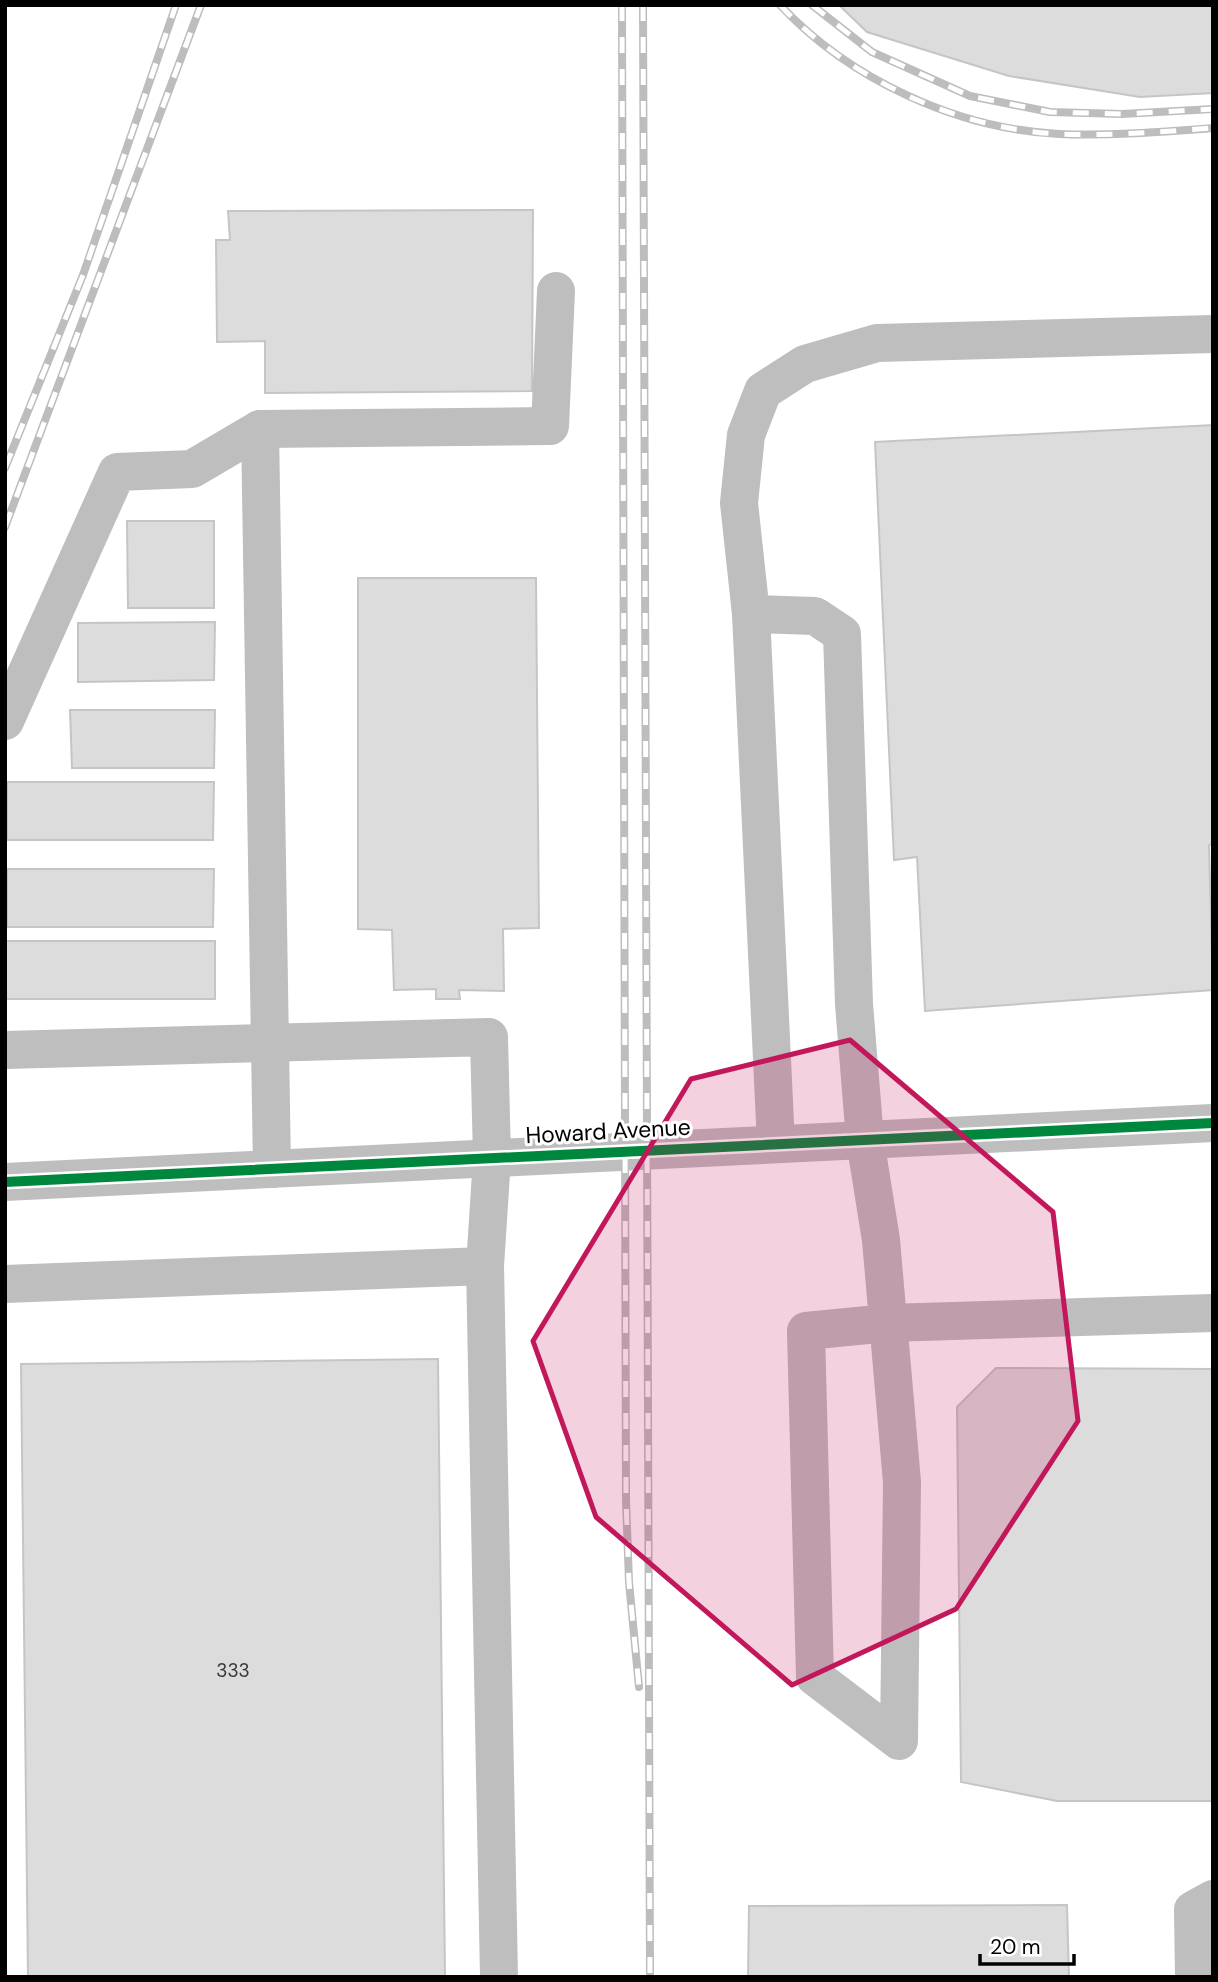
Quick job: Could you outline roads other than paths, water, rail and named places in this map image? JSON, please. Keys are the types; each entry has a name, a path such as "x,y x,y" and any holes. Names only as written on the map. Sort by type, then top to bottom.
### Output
{"street":[{"path":"5,721 117,472 192,469 260,429 550,426 556,291"},
{"path":"776,1144 751,614 739,503 746,435 763,391 805,364 877,343 1213,334"},
{"path":"260,429 272,1169"},
{"path":"751,614 815,616 842,634 854,990 865,1140 881,1240 888,1324 902,1482 899,1741 815,1677 806,1331 888,1324 1213,1313"},
{"path":"5,1050 270,1045 489,1037 492,1158 485,1266 499,1977"},
{"name":"Howard Avenue","path":"5,1182 1213,1123"},
{"path":"5,1284 485,1266"},
{"path":"1194,1977 1203,1905"}],"railway":[{"path":"5,468 83,275 176,5"},
{"path":"5,527 201,5"},
{"path":"622,5 626,1500 629,1582 639,1687"},
{"path":"643,5 650,1977"},
{"path":"780,5 838,56 872,77 907,95 982,122 1059,134 1116,134 1213,128"},
{"path":"812,5 872,52 970,96 1050,112 1122,114 1213,109"}]}
